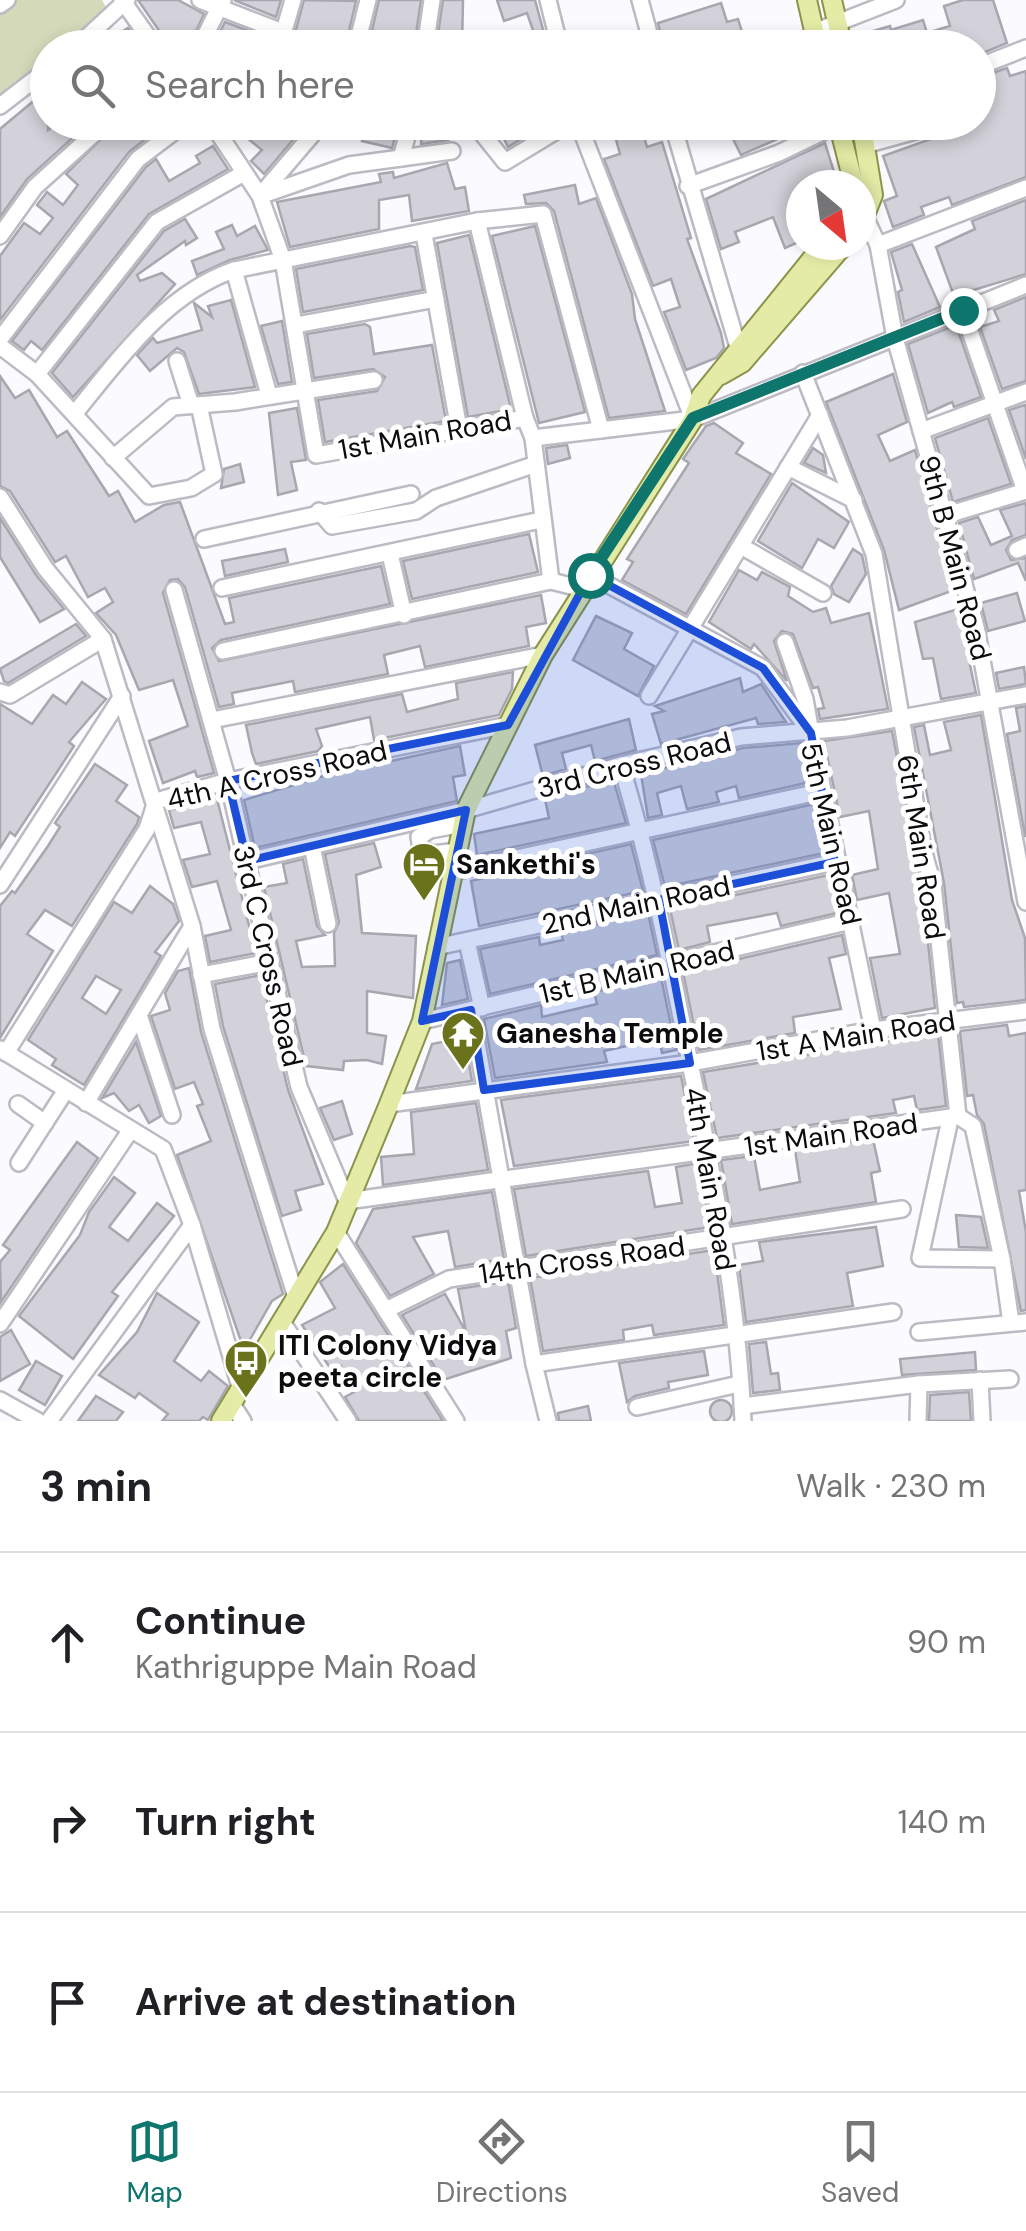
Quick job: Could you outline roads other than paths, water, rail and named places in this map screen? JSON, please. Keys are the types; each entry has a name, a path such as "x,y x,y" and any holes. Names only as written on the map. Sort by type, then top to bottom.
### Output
{"main road":[{"path":"807,0 814,30"},
{"path":"832,0 839,30"},
{"path":"844,140 851,170"},
{"path":"863,140 868,170"},
{"path":"222,1421 336,1232 422,1021 465,817 543,655 693,418 701,396 810,260"},
{"path":"721,375 742,363 831,260"}],"street":[{"path":"0,4 6,0"},
{"path":"200,0 222,5 265,30"},
{"path":"283,30 293,0"},
{"path":"360,30 368,0"},
{"path":"428,30 432,0"},
{"path":"548,0 556,30"},
{"path":"640,0 648,30"},
{"path":"829,30 896,0"},
{"path":"94,30 124,2 143,30"},
{"path":"209,30 222,5"},
{"path":"996,60 1026,48"},
{"path":"0,106 30,83"},
{"path":"0,236 35,186 87,140"},
{"path":"164,140 138,159 0,343 75,413 149,496 191,488 214,474 195,406 177,361"},
{"name":"1st Main Road","path":"226,140 260,196 283,260 316,454 525,418 533,438 693,418 1026,286"},
{"path":"260,196 308,140"},
{"path":"401,158 406,140"},
{"path":"487,140 505,162 543,140"},
{"path":"581,140 693,418"},
{"path":"676,140 738,347"},
{"path":"688,186 805,140"},
{"path":"864,145 882,140"},
{"path":"260,196 349,165 452,151"},
{"path":"37,374 158,222 244,172"},
{"path":"878,244 1024,194"},
{"path":"75,413 134,341 202,281 234,270 477,221 543,214 601,430"},
{"path":"477,221 525,418"},
{"path":"424,234 459,429"},
{"name":"9th B Main Road","path":"876,241 895,338 947,515 992,701 997,757 1026,902"},
{"path":"234,270 269,394"},
{"path":"296,325 436,299"},
{"path":"947,515 1025,491 963,310"},
{"name":"6th Main Road","path":"803,373 874,554 899,716 933,885 954,1120 973,1126 1018,1323"},
{"path":"113,458 173,407 374,380"},
{"path":"921,431 1026,392"},
{"path":"649,696 820,414"},
{"path":"223,651 551,582 533,438"},
{"path":"318,511 332,526 416,511 436,498 536,464"},
{"path":"788,467 854,500"},
{"path":"204,538 411,494"},
{"path":"0,496 45,568 103,639 156,800 192,926 212,1029 296,1297"},
{"path":"222,588 541,520"},
{"path":"741,546 823,593"},
{"path":"390,554 404,615"},
{"name":"5th Main Road","path":"551,582 587,582 763,668 811,733 873,1030"},
{"name":"3rd C Cross Road","path":"174,590 228,781 299,1088 347,1202"},
{"path":"0,692 10,695 103,639"},
{"path":"785,642 805,699 811,733"},
{"path":"212,720 543,655"},
{"name":"3rd Cross Road","path":"247,860 465,817 621,765 741,738 811,733 1026,695"},
{"path":"0,885 122,696"},
{"name":"4th A Cross Road","path":"3,1051 139,842 156,800 228,781 508,725"},
{"name":"4th Main Road","path":"621,765 659,900 709,1153 736,1332 742,1413"},
{"path":"453,872 824,792"},
{"path":"458,850 424,852 419,837 465,817"},
{"path":"312,846 328,924"},
{"name":"2nd Main Road","path":"436,947 835,862"},
{"name":"1st B Main Road","path":"422,1021 672,966 851,921"},
{"path":"86,1103 192,926"},
{"path":"467,941 484,1090 548,1421"},
{"path":"201,975 270,962"},
{"name":"1st A Main Road","path":"389,1104 690,1063 873,1030 1026,1011"},
{"path":"139,1015 172,1115"},
{"path":"3,1051 163,1149 192,1225 243,1421"},
{"path":"19,1163 66,1090"},
{"path":"18,1104 45,1123"},
{"path":"954,1120 920,1258 1002,1259"},
{"name":"1st Main Road","path":"347,1202 954,1120"},
{"path":"2,1319 130,1132"},
{"name":"14th Cross Road","path":"386,1310 450,1279 902,1209"},
{"path":"49,1421 192,1225"},
{"path":"336,1232 456,1421"},
{"path":"534,1364 893,1312"},
{"path":"282,1322 348,1421"},
{"path":"919,1332 1018,1323"},
{"path":"742,1413 920,1384 1010,1379"},
{"path":"980,1380 982,1421"},
{"path":"638,1407 739,1384"},
{"path":"918,1419 920,1384"},
{"path":"0,1400 38,1421"}],"place":[{"name":"Sankethi's","path":"424,902"},
{"name":"Ganesha Temple","path":"463,1071"},
{"name":"ITI Colony Vidya peeta circle","path":"246,1399"}]}
